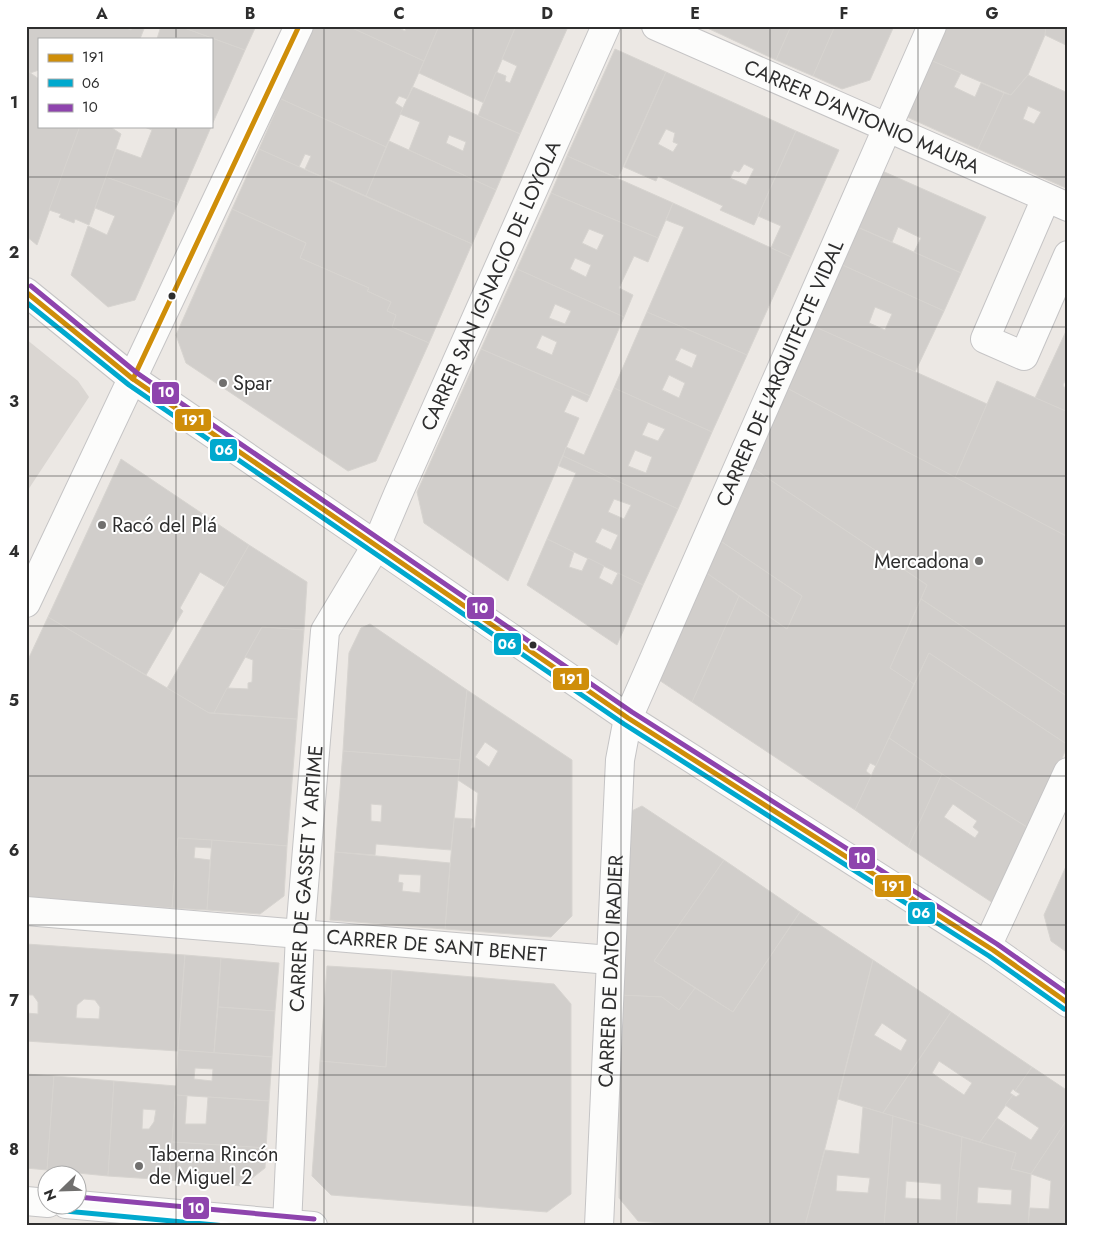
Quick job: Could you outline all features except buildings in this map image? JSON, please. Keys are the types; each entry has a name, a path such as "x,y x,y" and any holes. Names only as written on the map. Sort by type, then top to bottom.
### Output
{"street":[{"path":"26,603 134,379 299,26"},
{"name":"CARRER SAN IGNACIO DE LOYOLA","path":"376,546 606,26"},
{"name":"CARRER D'ANTONIO MAURA","path":"656,26 1057,203"},
{"name":"CARRER DE L'ARQUITECTE VIDAL","path":"628,718 932,26"},
{"path":"1057,203 985,339 1024,356 1068,255"},
{"path":"26,292 134,379 628,718 993,950 1068,1003"},
{"name":"CARRER DE GASSET Y ARTIME","path":"296,1225 300,934 325,631 376,546"},
{"name":"CARRER DE DATO IRADIER","path":"599,1226 620,760 628,718"},
{"path":"993,950 990,940 1068,772"},
{"name":"CARRER DE SANT BENET","path":"26,911 610,960"},
{"path":"88,1206 296,1225"}],"shaded area":[{"path":"26,339 78,381 89,397 26,493"}],"transit line":[{"name":"191","path":"133,379 299,26"},
{"name":"10","path":"31,286 137,373 632,712 997,944 1068,994"},
{"name":"191","path":"26,292 133,379 628,718 993,950 1068,1003"},
{"name":"06","path":"26,302 129,385 624,724 989,956 1064,1009"},
{"name":"10","path":"88,1198 314,1219"},
{"name":"06","path":"88,1213 226,1226"}],"place":[{"name":"Spar","path":"223,383"},
{"name":"Racó del Plá","path":"102,525"},
{"name":"Mercadona","path":"979,561"},
{"name":"Taberna Rincón de Miguel 2","path":"139,1166"}]}
